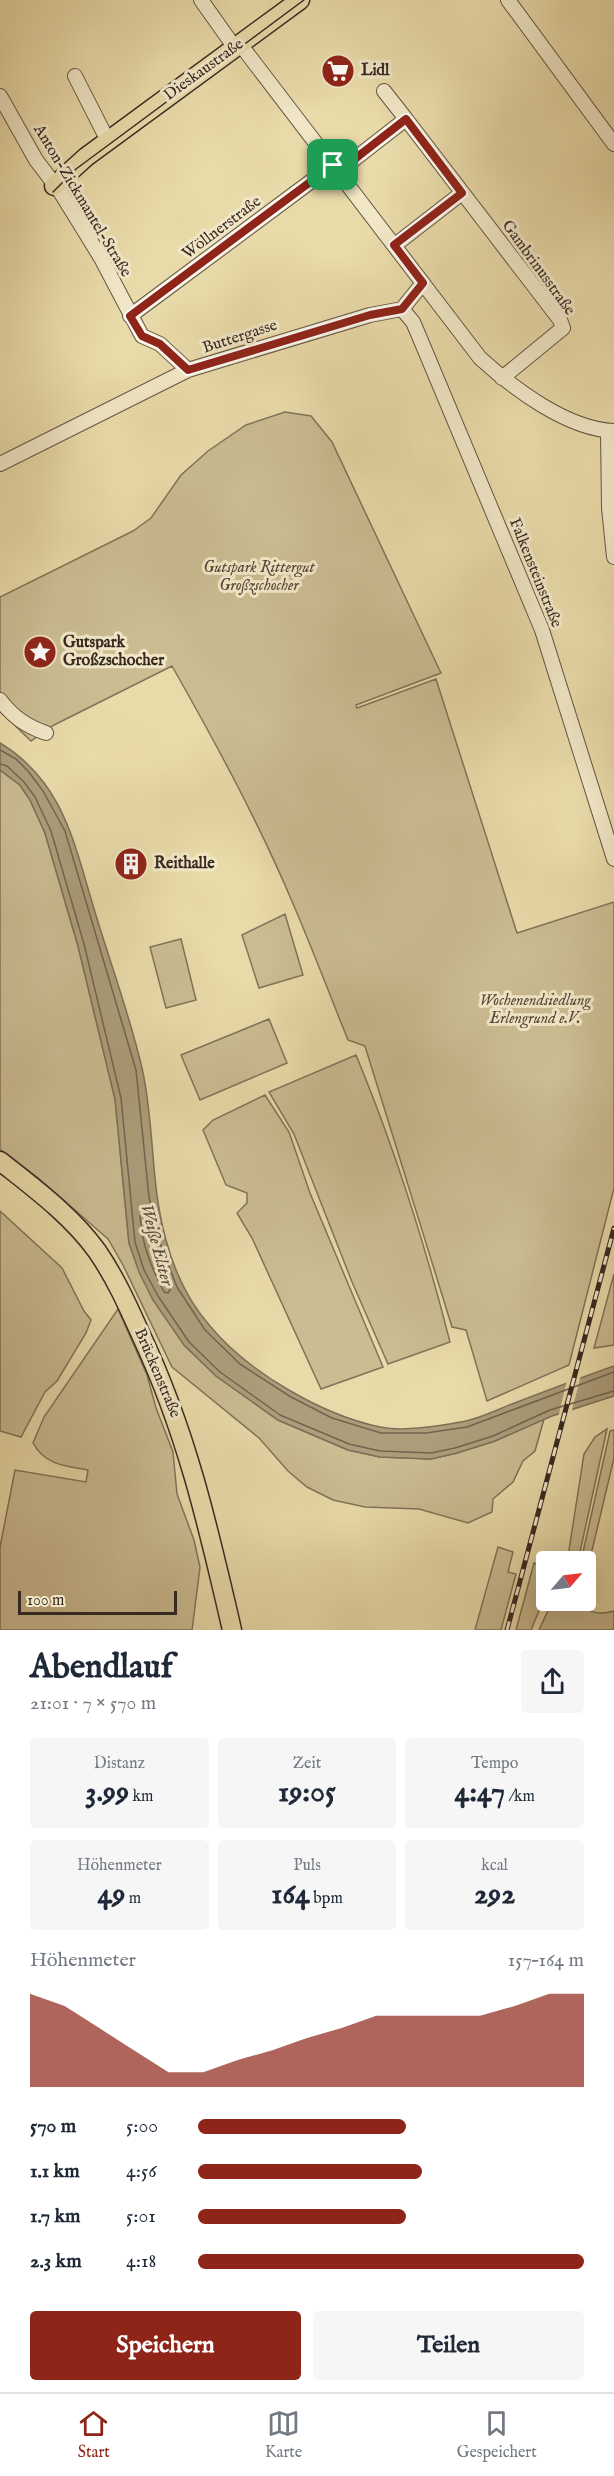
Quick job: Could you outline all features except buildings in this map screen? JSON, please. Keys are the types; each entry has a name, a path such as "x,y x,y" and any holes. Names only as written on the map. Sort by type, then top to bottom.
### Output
{"main road":[{"name":"Dieskaustraße","path":"54,186 108,141 300,0"},
{"name":"Brückenstraße","path":"0,1161 81,1232 96,1249 116,1281 151,1355 184,1439 206,1517 232,1630"}],"street":[{"path":"201,0 335,169 480,358 502,378 558,414 581,424 611,431 609,508 614,557"},
{"path":"508,0 614,144"},
{"path":"75,76 108,141"},
{"name":"Gambrinusstraße","path":"384,91 560,320 563,328 502,378"},
{"name":"Anton-Zickmantel-Straße","path":"0,96 36,160 61,193 101,258 142,336 160,344 188,370"},
{"path":"335,169 406,119"},
{"name":"Wöllnerstraße","path":"130,316 335,169"},
{"path":"394,245 462,193"},
{"path":"402,309 423,283"},
{"name":"Buttergasse","path":"0,464 188,370 370,315 402,309"},
{"name":"Falkensteinstraße","path":"402,309 413,322 542,630 614,859"},
{"path":"0,700 10,713 29,727 46,733"}],"green space":[{"path":"285,412 311,416 332,442 441,673 356,705 357,708 436,679 517,933 614,902 614,1188 569,1365 487,1401 466,1330 452,1327 365,1046 348,1040 278,869 220,752 172,666 54,725 31,741 0,711 0,597 133,531 151,518 181,475 208,451 246,425"},
{"path":"0,770 20,785 30,800 45,833 78,946 115,1099 129,1243 184,1345 216,1376 278,1420 348,1450 380,1457 431,1459 457,1453 495,1441 544,1419 535,1451 523,1461 513,1482 493,1499 492,1512 468,1523 419,1509 365,1507 333,1500 307,1487 288,1471 259,1438 172,1367 108,1239 37,1177 0,1149"},
{"path":"285,914 303,975 259,988 242,935"},
{"path":"181,939 196,1000 166,1008 150,947"},
{"path":"269,1019 287,1063 200,1100 181,1055"},
{"path":"356,1055 384,1126 408,1197 450,1342 388,1364 352,1282 294,1134 269,1092"},
{"path":"265,1095 289,1132 310,1193 383,1367 321,1389 252,1238 237,1213 247,1203 247,1193 226,1185 203,1130 213,1120"},
{"path":"0,1211 62,1268 91,1320 86,1333 57,1381 45,1392 21,1437 0,1431"},
{"path":"614,1274 614,1345 594,1348"},
{"path":"118,1309 147,1375 156,1408 173,1452 177,1494 194,1540 200,1567 192,1630 0,1630 0,1547 15,1470 86,1482 88,1470 56,1463 43,1456 33,1443 44,1417"},
{"path":"607,1429 580,1551 569,1551 584,1454 595,1437"},
{"path":"614,1430 614,1458 592,1551 583,1551 610,1431"},
{"path":"498,1547 513,1552 508,1572 516,1574 501,1630 475,1630"},
{"path":"534,1563 536,1564 536,1611 539,1611 531,1630 516,1630"},
{"path":"548,1611 604,1613 614,1611 614,1630 539,1630"}],"water":[{"name":"Weiße Elster","path":"0,743 21,758 37,774 62,812 71,833 125,1005 142,1068 149,1111 157,1198 169,1251 195,1307 210,1326 244,1360 288,1389 334,1413 380,1427 421,1428 468,1421 614,1366 614,1396 552,1416 495,1441 457,1453 431,1459 380,1457 348,1450 278,1420 216,1376 184,1345 153,1300 139,1272 129,1243 115,1099 78,946 45,833 30,800 20,785 0,770"}],"pier":[{"path":"581,1375 571,1414 558,1418 567,1380"}],"tram line":[{"path":"53,192 76,169 304,0"}],"railway":[{"path":"507,1630 614,1228"}],"place":[{"name":"Lidl","path":"338,71"},
{"name":"Gutspark Großzschocher","path":"40,652"},
{"name":"Reithalle","path":"131,864"}],"route":[{"path":"406,119 462,193 394,245 423,283 402,309 370,315 188,370 160,344 142,336 130,316 333,165 338,172 406,119"}],"park label":[{"name":"Gutspark Rittergut Großzschocher","path":"259,577"},
{"name":"Wochenendsiedlung Erlengrund e.V.","path":"535,1010"}]}
